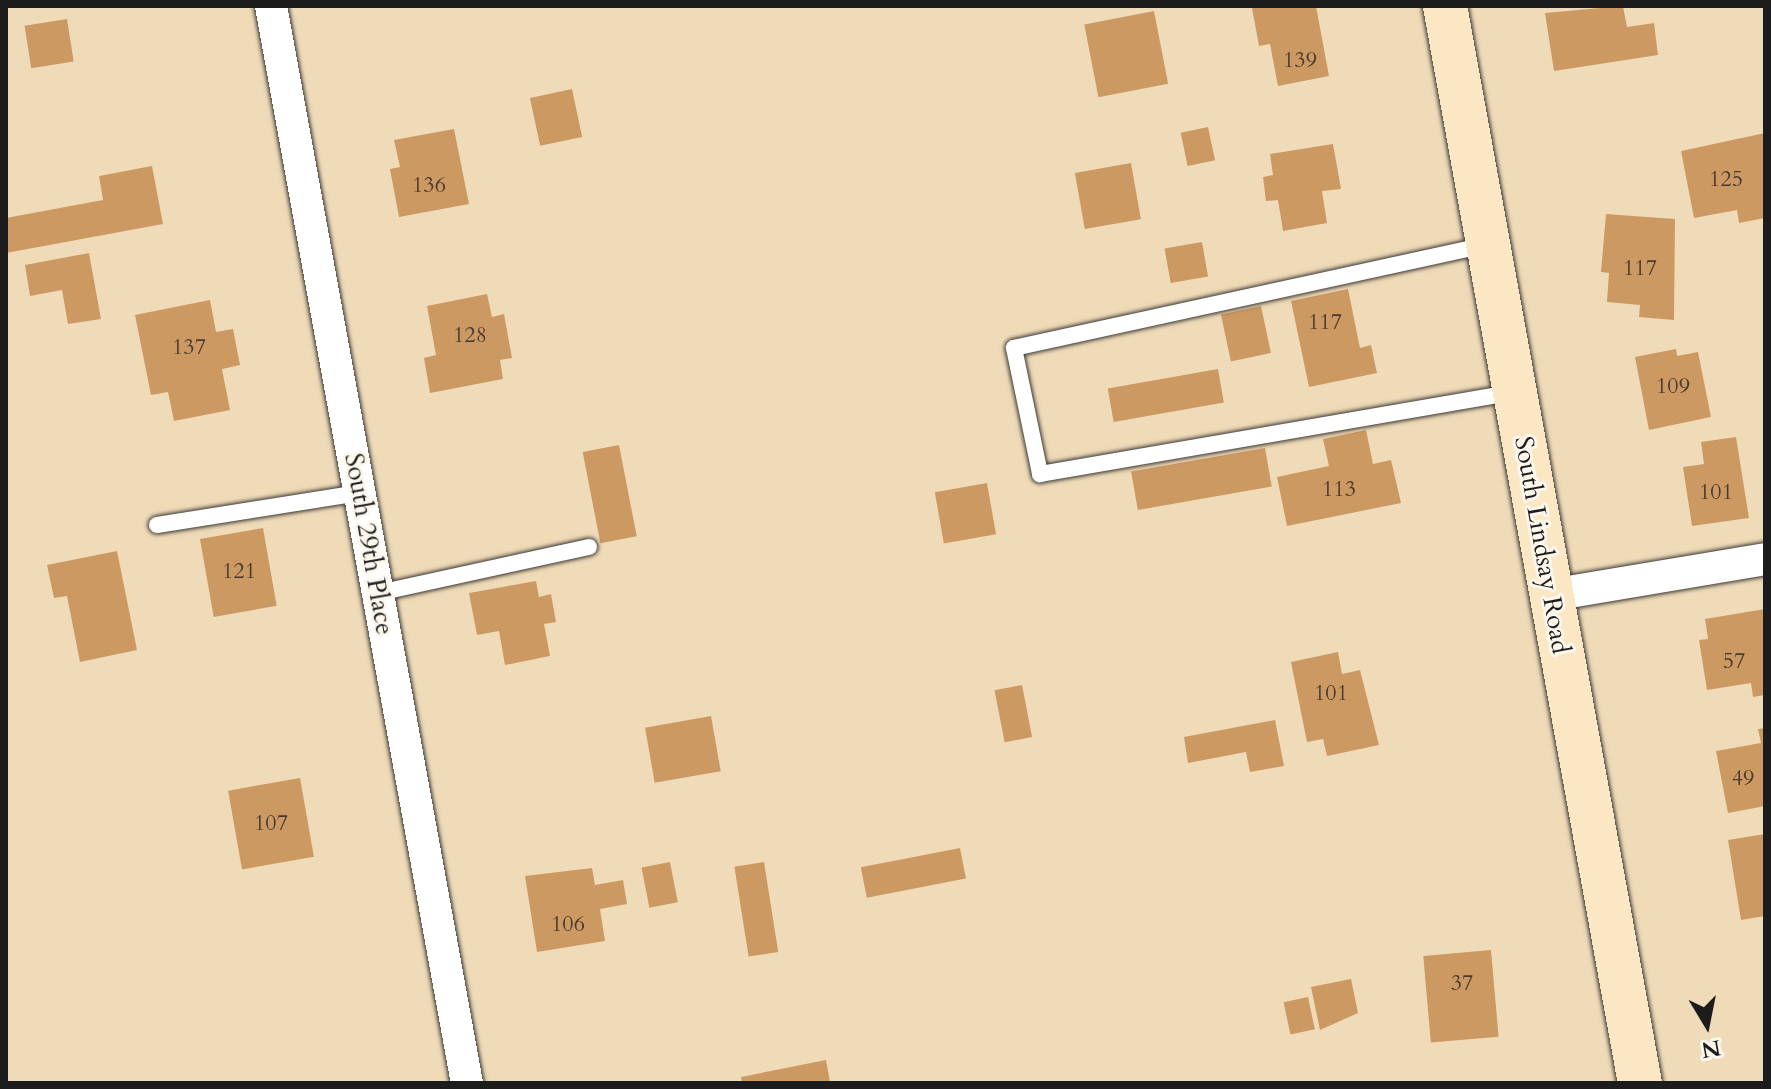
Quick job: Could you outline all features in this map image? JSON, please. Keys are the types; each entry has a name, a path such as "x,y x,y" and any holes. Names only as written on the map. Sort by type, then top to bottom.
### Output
{"main road":[{"name":"South Lindsay Road","path":"1445,6 1640,1083"}],"street":[{"name":"South 29th Place","path":"271,6 467,1083"},
{"path":"1551,595 1765,559"}],"lane":[{"path":"1488,245 1014,348 1040,474 1514,392"},
{"path":"157,525 360,493"},
{"path":"378,593 589,547"}],"building":[{"path":"1316,6 1329,76 1278,86 1270,44 1259,46 1252,8"},
{"path":"1623,6 1627,27 1654,23 1658,55 1554,71 1545,13"},
{"path":"1154,11 1168,84 1098,97 1084,25"},
{"path":"67,19 74,61 31,68 25,26"},
{"path":"572,89 582,137 540,146 530,98"},
{"path":"1208,127 1215,160 1188,166 1181,133"},
{"path":"454,129 469,204 399,217 390,169 400,167 394,140"},
{"path":"1765,133 1765,218 1739,223 1737,210 1694,218 1681,151"},
{"path":"1333,144 1341,189 1322,191 1327,223 1283,231 1278,200 1266,201 1263,177 1273,175 1270,154"},
{"path":"1131,163 1141,219 1085,229 1075,173"},
{"path":"152,166 163,224 6,253 6,218 103,200 99,176"},
{"path":"1606,214 1675,219 1674,320 1639,317 1640,305 1607,302 1609,273 1601,272"},
{"path":"1202,242 1208,276 1171,283 1165,249"},
{"path":"89,253 101,319 68,324 62,290 30,296 25,265"},
{"path":"1348,289 1360,348 1371,345 1377,373 1309,387 1291,301"},
{"path":"487,294 492,317 504,314 512,358 500,360 503,379 430,393 424,358 436,355 427,306"},
{"path":"210,300 216,332 233,329 240,365 222,369 230,410 174,421 168,392 151,395 135,315"},
{"path":"1261,306 1271,353 1231,361 1221,315"},
{"path":"1676,349 1677,356 1698,352 1711,417 1649,430 1635,357"},
{"path":"1218,369 1224,402 1114,422 1108,388"},
{"path":"1366,430 1373,464 1391,460 1401,503 1287,526 1277,477 1329,466 1323,439"},
{"path":"1736,437 1749,518 1692,526 1683,467 1704,464 1701,442"},
{"path":"619,445 637,536 600,543 583,452"},
{"path":"1265,448 1272,486 1138,510 1131,472"},
{"path":"987,483 996,534 944,543 935,492"},
{"path":"263,528 277,606 214,617 200,539"},
{"path":"117,551 137,650 80,662 67,596 54,598 47,565"},
{"path":"536,581 539,597 551,594 556,622 544,624 550,656 505,665 499,631 477,635 469,593"},
{"path":"1765,609 1765,695 1753,697 1751,683 1707,690 1699,640 1708,639 1705,619"},
{"path":"1338,652 1342,674 1360,670 1379,745 1327,756 1323,739 1307,742 1291,662"},
{"path":"1022,685 1032,737 1005,742 995,690"},
{"path":"711,716 721,771 655,783 645,728"},
{"path":"1275,720 1284,766 1250,772 1246,752 1188,763 1184,737"},
{"path":"1765,728 1765,806 1728,813 1716,751 1761,743 1758,729"},
{"path":"300,778 314,857 242,869 228,791"},
{"path":"1765,834 1765,916 1741,920 1728,840"},
{"path":"960,848 966,878 867,898 861,867"},
{"path":"670,862 678,902 649,908 642,868"},
{"path":"764,862 778,952 749,957 734,867"},
{"path":"592,868 595,885 623,880 627,904 600,909 605,941 537,952 525,876"},
{"path":"1491,950 1499,1037 1431,1043 1423,956"},
{"path":"1351,979 1358,1013 1320,1030 1311,987"},
{"path":"1308,997 1315,1029 1290,1034 1284,1002"},
{"path":"826,1060 830,1082 742,1083 741,1077"}]}
